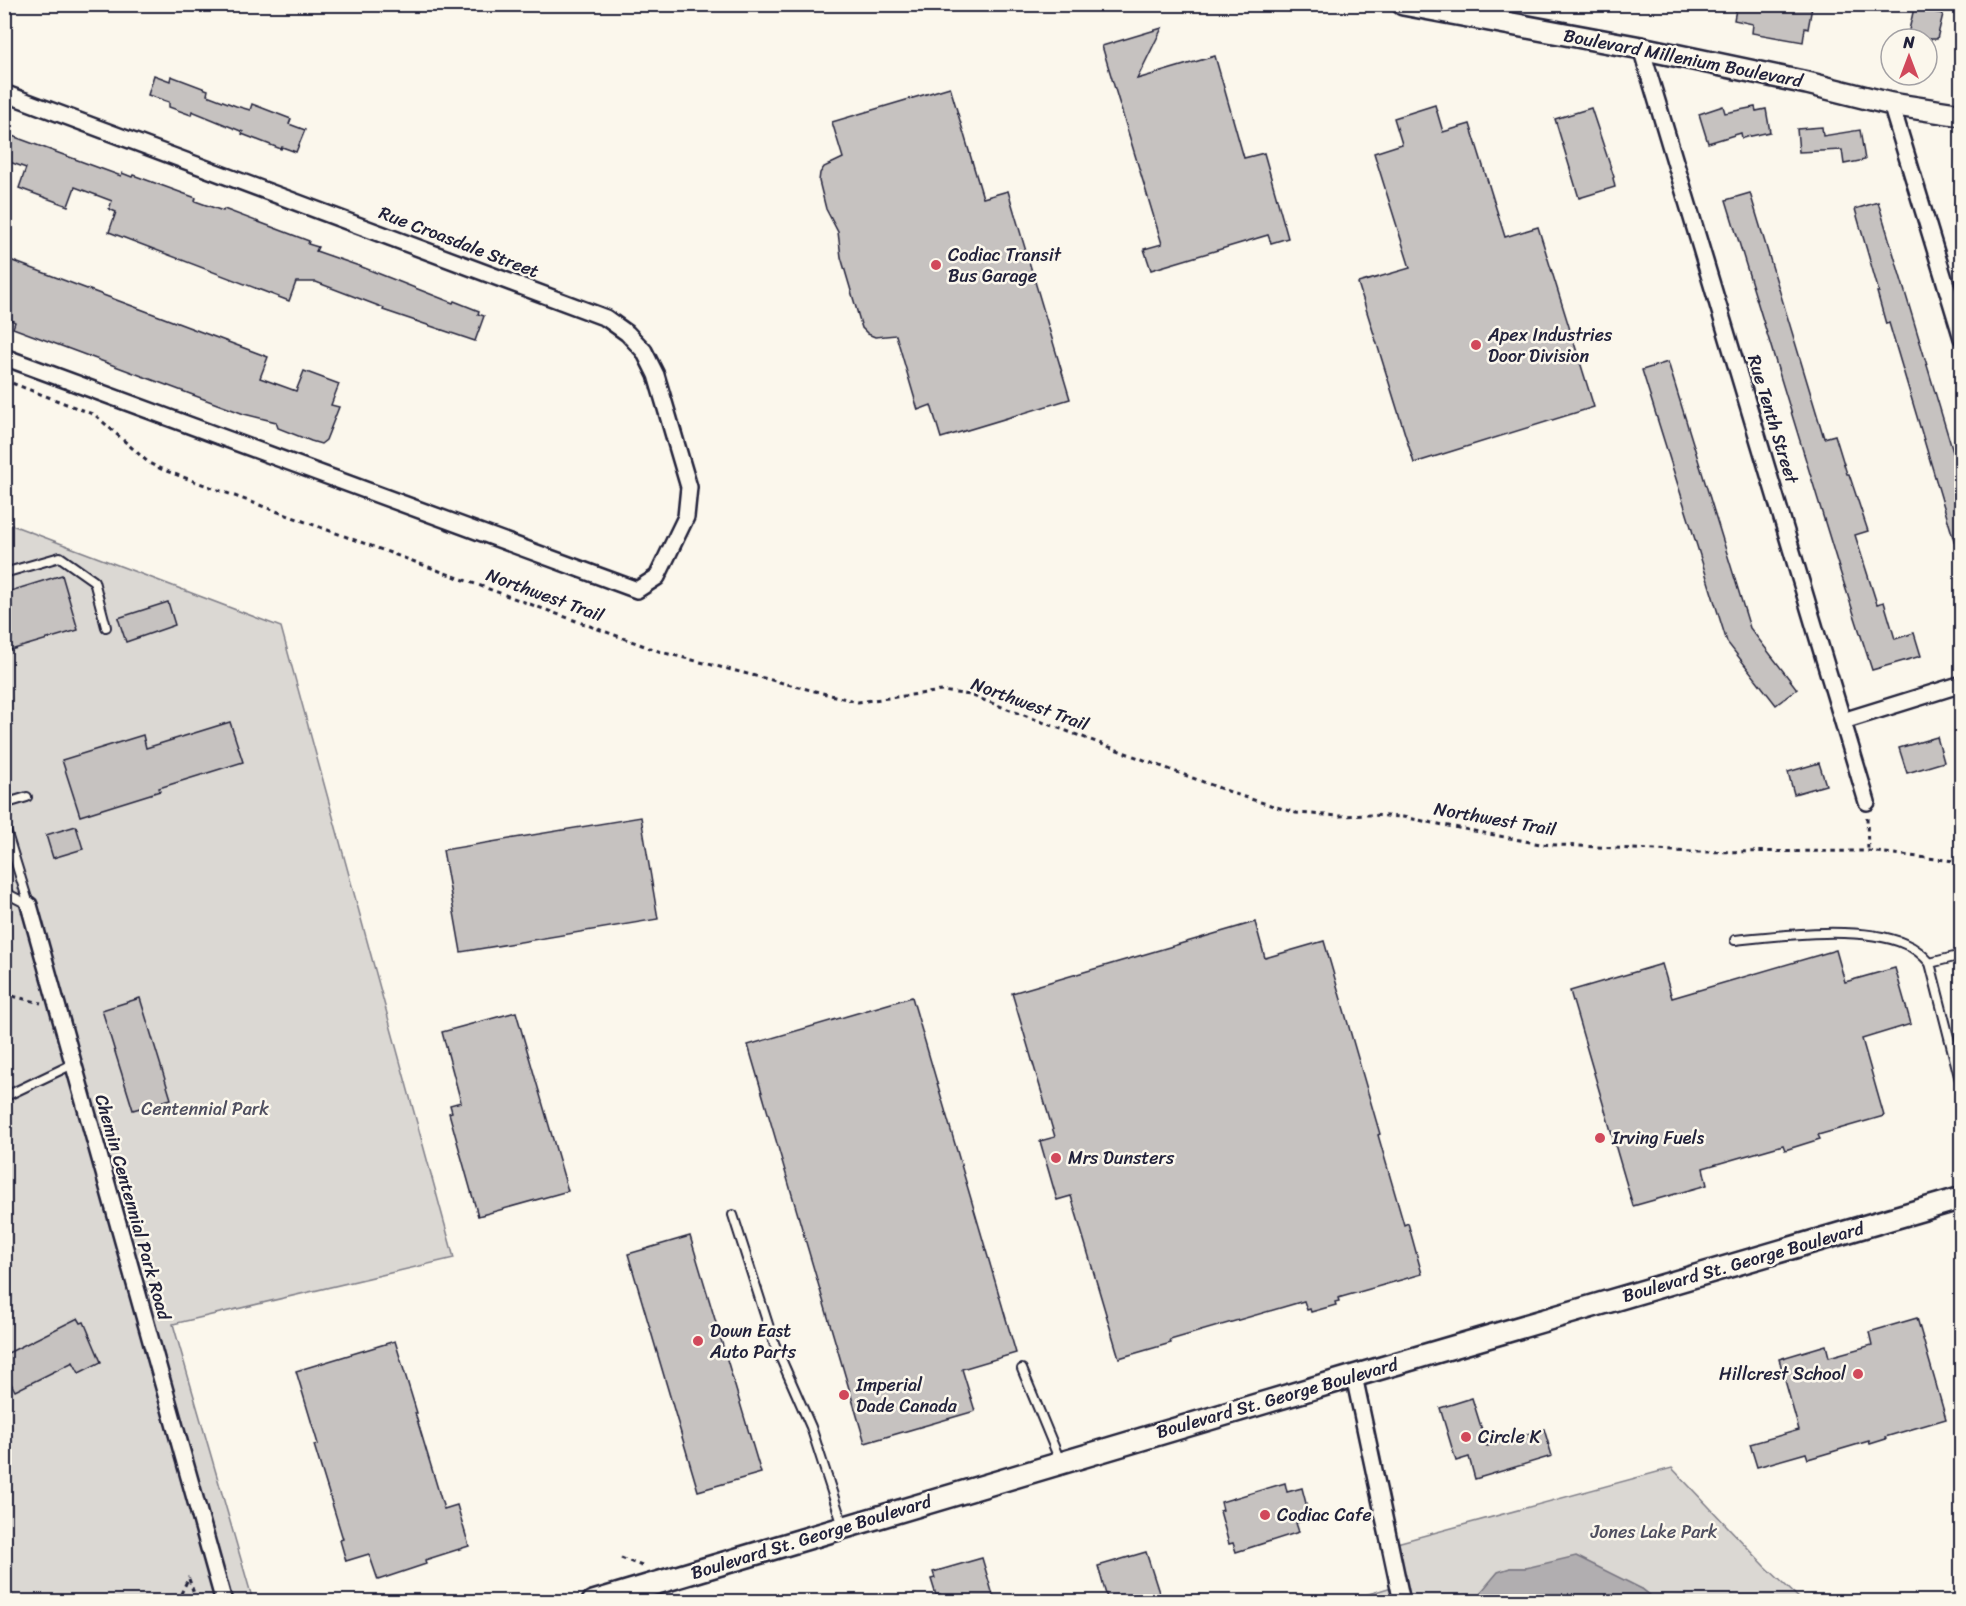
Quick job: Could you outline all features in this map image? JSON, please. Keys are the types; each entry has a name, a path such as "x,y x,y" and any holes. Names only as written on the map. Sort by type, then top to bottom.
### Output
{"main road":[{"name":"Boulevard Millenium Boulevard","path":"1403,4 1641,48 1807,83 1892,104 1959,113"},
{"name":"Boulevard St. George Boulevard","path":"594,1602 1962,1198"}],"street":[{"name":"Rue Tenth Street","path":"1641,48 1867,802"},
{"name":"Rue Croasdale Street","path":"4,93 606,318 627,333 644,351 656,375 689,487 686,517 657,577 637,590 4,357"},
{"path":"1892,104 1962,338"},
{"path":"1843,721 1962,684"},
{"name":"Chemin Centennial Park Road","path":"29,905 224,1602"},
{"path":"1354,1376 1402,1602"}],"lane":[{"path":"4,573 60,557 94,581 106,627"},
{"path":"4,804 27,797"},
{"name":"Chemin Centennial Park Road","path":"4,824 29,905"},
{"path":"4,892 29,905"},
{"path":"1735,940 1797,934 1873,935 1905,944 1922,954 1930,963 1962,1088"},
{"path":"1930,963 1962,955"},
{"path":"4,1097 73,1064"},
{"path":"733,1215 774,1343 811,1427 843,1527"},
{"path":"1022,1369 1060,1463"}],"path":[{"name":"Northwest Trail","path":"4,380 95,415 149,463 161,469 661,651 858,702 942,691 970,695 1241,796 1296,813 1403,817 1540,844 1692,852 1868,851 1962,862"},
{"path":"1867,802 1868,851"},
{"path":"4,994 57,1006"},
{"path":"177,1602 189,1577 197,1602"}],"green space":[{"name":"Centennial Park","path":"4,522 281,627 454,1258 173,1324 253,1601 5,1601"},
{"name":"Jones Lake Park","path":"1672,1468 1765,1566 1802,1601 1657,1601 1642,1589 1526,1568 1510,1568 1481,1592 1487,1601 1342,1602 1392,1587 1382,1547"}],"shaded area":[{"path":"1576,1556 1642,1589 1657,1601 1487,1601 1481,1592 1498,1572"}],"building":[{"path":"1737,4 1809,4 1812,7 1803,42 1752,33 1753,24 1734,20"},
{"path":"1914,8 1943,14 1939,31 1939,27 1910,27"},
{"path":"1162,28 1137,79 1215,56 1244,158 1264,153 1288,238 1271,243 1268,235 1151,270 1144,249 1162,244 1102,46"},
{"path":"154,75 170,81 171,76 208,90 207,95 236,106 250,110 252,104 291,119 289,124 305,130 296,152 282,147 281,149 242,134 243,132 192,111 191,115 169,107 169,102 148,95"},
{"name":"Codiac Transit Bus Garage","path":"950,87 983,198 1008,191 1070,399 941,438 931,405 918,410 896,335 875,337 862,328 841,257 838,232 826,209 819,181 824,167 843,158 832,122"},
{"name":"Apex Industries Door Division","path":"1435,105 1443,132 1470,124 1505,237 1538,227 1594,407 1414,463 1358,283 1410,268 1374,153 1402,144 1394,118"},
{"path":"1723,106 1725,113 1755,107 1756,111 1766,109 1770,132 1742,138 1741,133 1708,143 1699,114"},
{"path":"1591,108 1614,177 1615,187 1579,198 1555,119"},
{"path":"1822,127 1823,136 1860,130 1865,160 1844,164 1842,150 1799,152 1797,129"},
{"path":"4,133 121,176 122,173 132,177 133,175 196,198 195,201 223,211 224,209 309,241 308,244 318,247 316,251 479,311 478,314 484,316 475,341 383,310 384,308 316,282 296,282 289,301 109,232 116,212 109,209 112,201 75,187 68,206 19,188 26,168 4,160"},
{"path":"1750,193 1824,438 1835,435 1868,531 1855,535 1877,604 1884,602 1895,639 1914,633 1921,656 1872,670 1726,200"},
{"path":"1878,202 1962,482 1962,554 1958,554 1889,323 1886,324 1855,209"},
{"path":"10,260 268,357 260,378 296,391 304,371 339,384 331,405 339,407 326,440 321,444 311,441 278,428 276,422 244,414 13,328 15,322 4,316 4,276"},
{"path":"1668,362 1750,628 1797,689 1776,705 1727,642 1642,370"},
{"path":"62,575 78,630 4,652 4,593"},
{"path":"168,602 175,625 126,642 118,618"},
{"path":"230,722 243,762 80,816 62,760 143,735 146,748"},
{"path":"1937,737 1944,762 1907,773 1899,748"},
{"path":"1819,763 1826,785 1794,794 1788,772"},
{"path":"641,817 658,919 461,952 443,850"},
{"path":"76,826 83,849 53,858 46,835"},
{"path":"1255,922 1265,958 1324,941 1404,1225 1408,1223 1422,1274 1338,1298 1336,1305 1311,1312 1310,1309 1307,1310 1304,1301 1170,1340 1171,1343 1119,1358 1071,1196 1057,1200 1040,1141 1055,1137 1012,993"},
{"path":"1836,950 1845,982 1895,968 1911,1024 1862,1039 1884,1116 1818,1135 1820,1139 1785,1150 1783,1145 1703,1168 1707,1185 1633,1206 1570,991 1662,964 1672,998"},
{"path":"912,997 1016,1353 962,1369 975,1411 865,1443 748,1045"},
{"path":"140,998 171,1099 133,1110 102,1010"},
{"path":"516,1012 568,1191 478,1216 449,1113 452,1112 450,1105 461,1102 442,1032"},
{"path":"690,1236 761,1473 698,1491 628,1254"},
{"path":"78,1318 81,1323 84,1322 101,1362 79,1373 73,1362 15,1391 4,1370 4,1355"},
{"name":"Hillcrest School","path":"1917,1318 1946,1419 1885,1437 1886,1439 1870,1444 1869,1441 1808,1459 1806,1453 1757,1467 1750,1444 1799,1430 1779,1359 1826,1345 1829,1357 1872,1345 1869,1332"},
{"path":"395,1341 444,1509 457,1505 469,1546 425,1560 426,1564 378,1580 369,1554 346,1561 340,1540 343,1539 314,1445 318,1444 296,1371"},
{"name":"Circle K","path":"1472,1398 1487,1446 1544,1429 1552,1456 1475,1479 1469,1457 1456,1461 1440,1408"},
{"name":"Codiac Cafe","path":"1285,1483 1287,1492 1302,1488 1310,1519 1296,1523 1299,1532 1236,1552 1233,1543 1229,1544 1220,1511 1223,1510 1221,1502"},
{"path":"1146,1552 1162,1602 1108,1602 1098,1566"},
{"path":"982,1558 995,1602 942,1602 940,1594 936,1595 931,1579 935,1578 933,1572"}],"place":[{"name":"Codiac Transit Bus Garage","path":"936,265"},
{"name":"Apex Industries Door Division","path":"1476,345"},
{"name":"Irving Fuels","path":"1600,1138"},
{"name":"Mrs Dunsters","path":"1056,1158"},
{"name":"Down East Auto Parts","path":"698,1341"},
{"name":"Hillcrest School","path":"1858,1374"},
{"name":"Imperial Dade Canada","path":"844,1395"},
{"name":"Circle K","path":"1466,1437"},
{"name":"Codiac Cafe","path":"1265,1515"}]}
